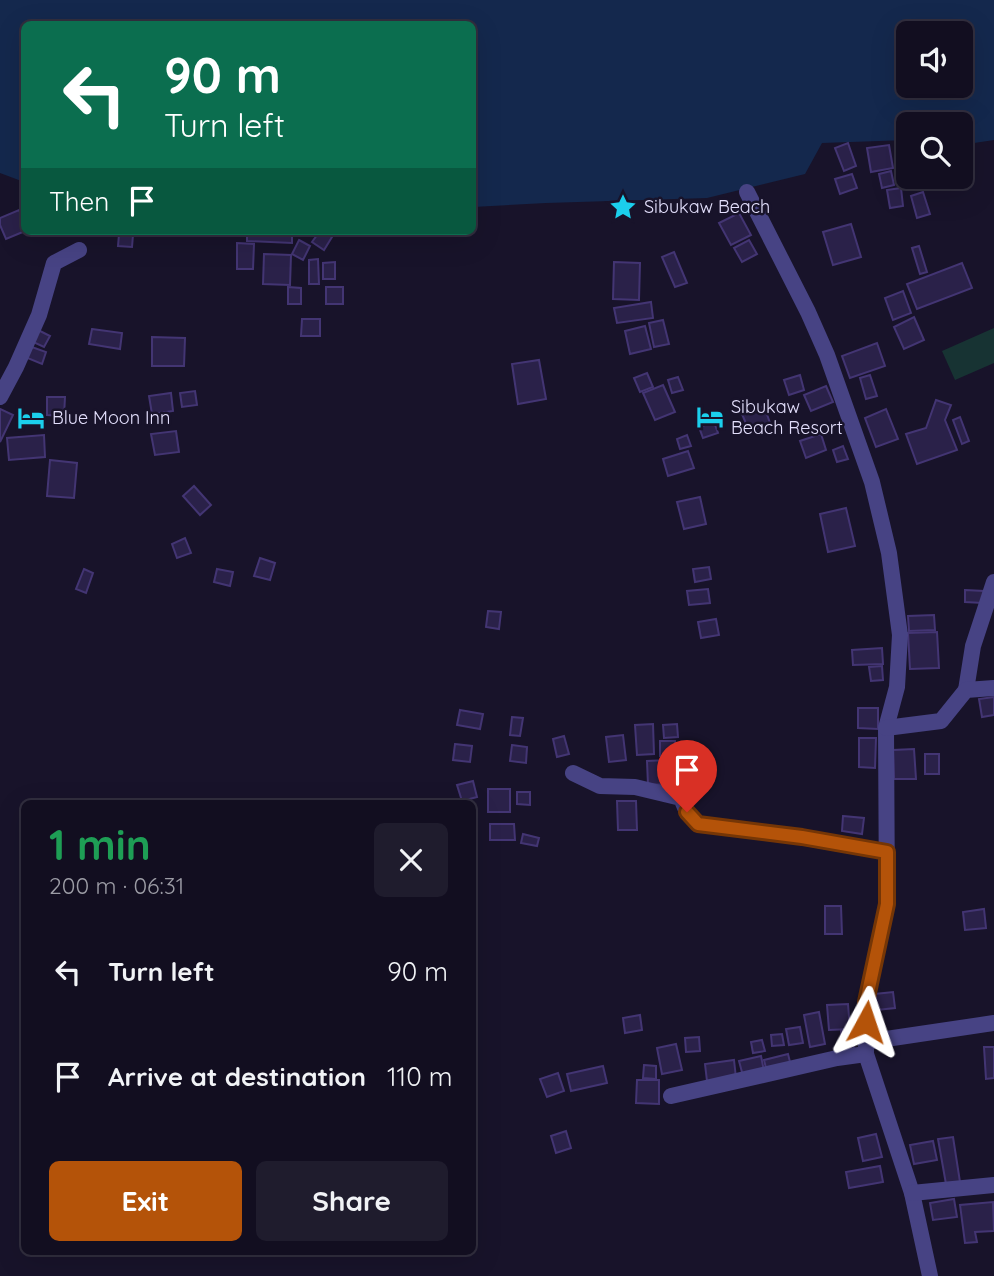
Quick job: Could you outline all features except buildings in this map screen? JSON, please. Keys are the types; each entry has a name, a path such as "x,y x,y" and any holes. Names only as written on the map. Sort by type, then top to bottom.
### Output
{"street":[{"path":"747,192 827,355 872,482 889,553 900,635 897,687 886,728 887,904 866,1002 866,1048 912,1193 930,1276"},
{"path":"0,397 39,315 54,263 79,250"},
{"path":"886,728 942,721 966,690 973,646 994,582"},
{"path":"966,690 994,688"},
{"path":"573,773 600,786 635,787 681,798 687,812 698,824 802,837 887,852"},
{"path":"671,1096 837,1058 866,1048 994,1023"},
{"path":"912,1193 994,1185"}],"green space":[{"path":"994,328 994,363 955,380 942,351"}],"water":[{"path":"0,0 994,0 994,140 973,143 973,112 896,112 896,140 822,143 805,174 707,198 476,207 476,21 21,21 21,181 0,173"}],"place":[{"name":"Sibukaw Beach","path":"623,207"},
{"name":"Sibukaw Beach Resort","path":"710,417"},
{"name":"Blue Moon Inn","path":"31,418"}],"route":[{"path":"687,812 698,824 802,837 887,852 887,904 866,1002 866,1022"}]}
